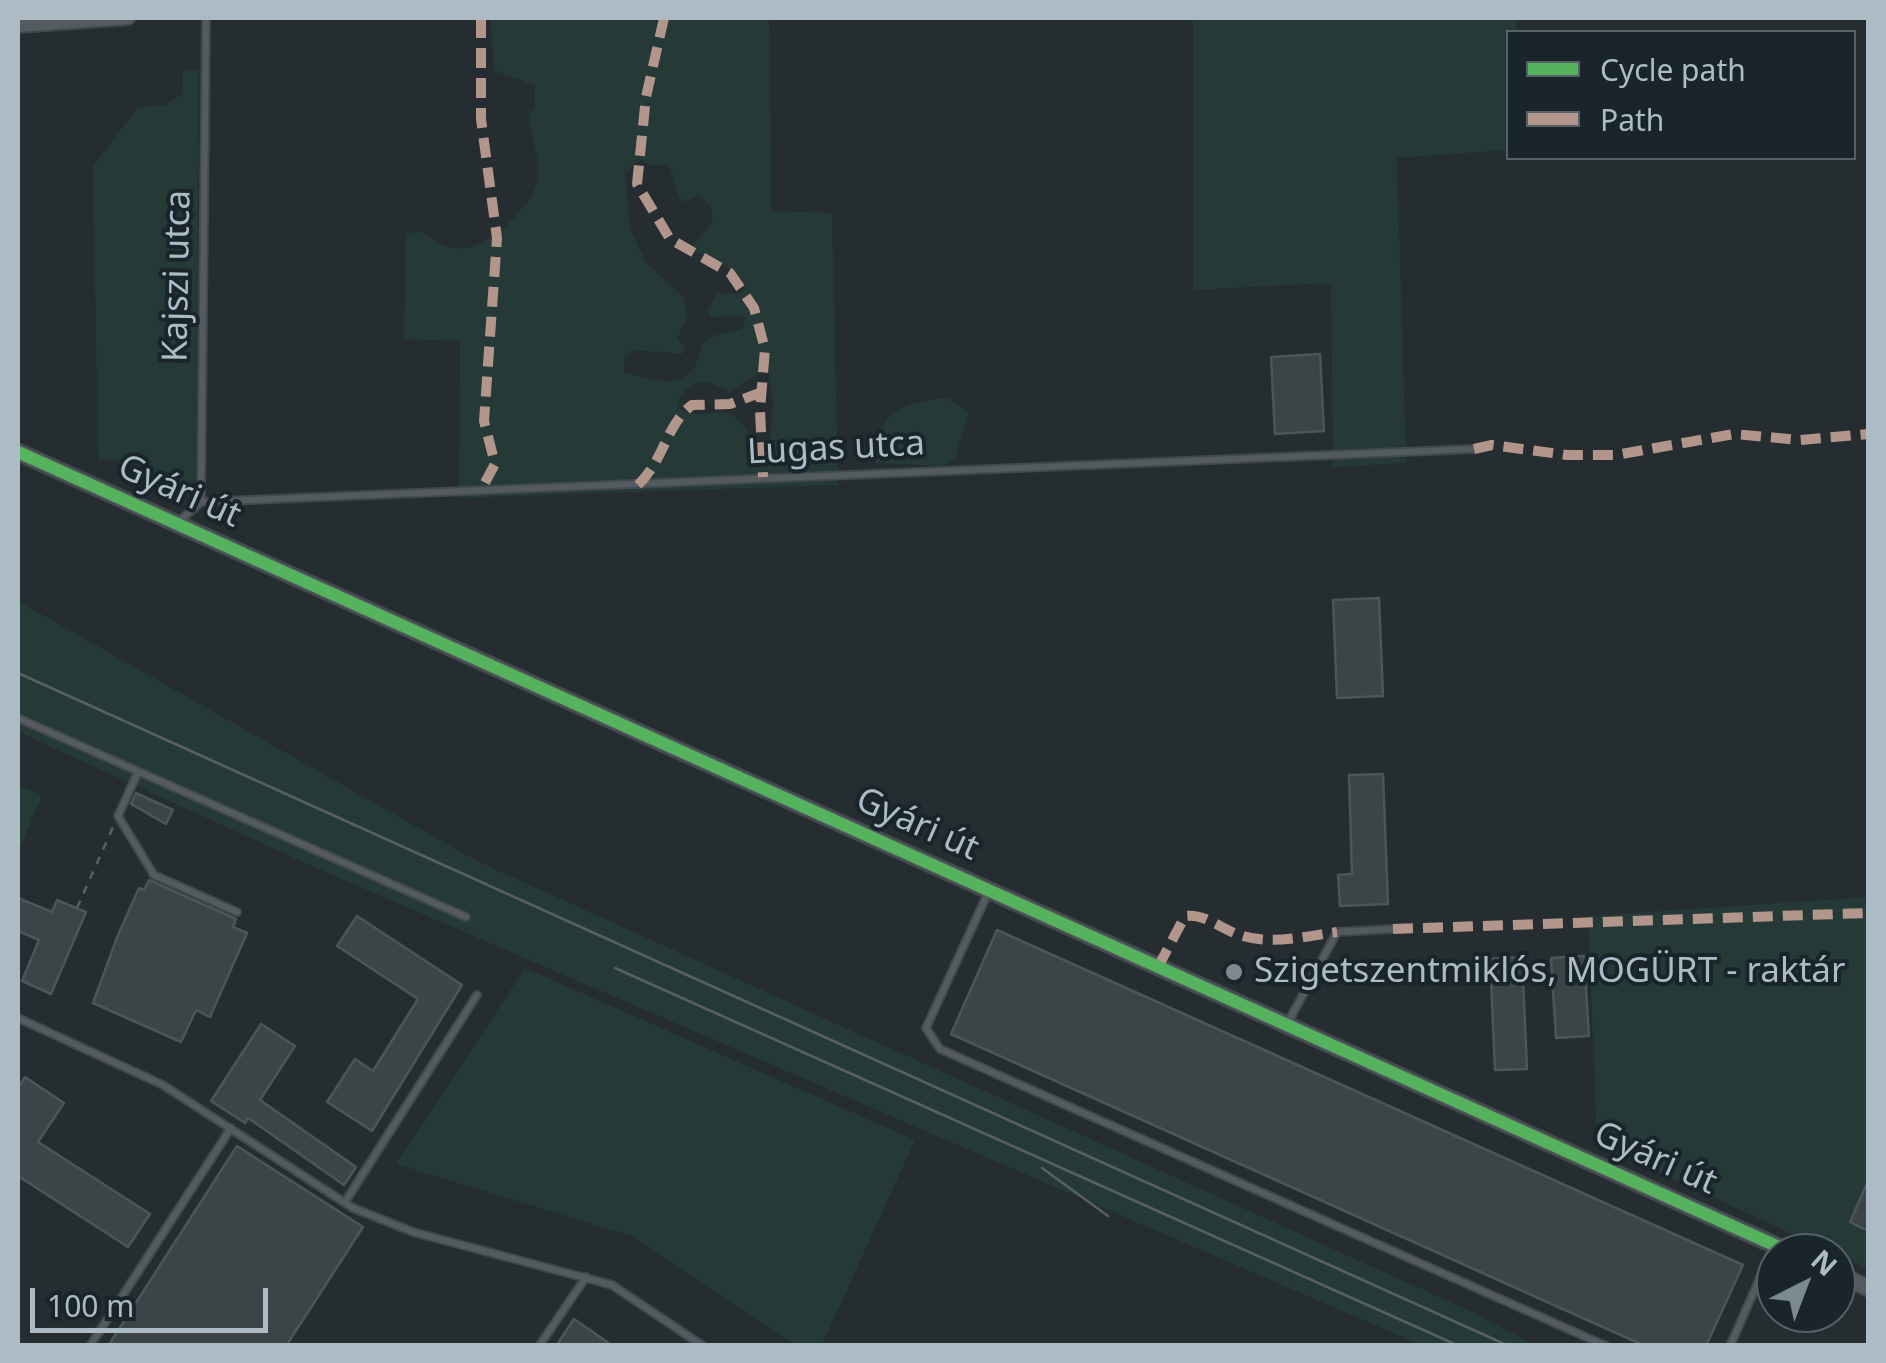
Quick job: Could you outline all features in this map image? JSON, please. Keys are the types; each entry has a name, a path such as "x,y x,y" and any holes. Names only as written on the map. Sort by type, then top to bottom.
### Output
{"street":[{"path":"18,26 128,18"},
{"name":"Gyári út","path":"18,452 1756,1236"}],"lane":[{"name":"Kajszi utca","path":"200,502 206,18"},
{"name":"Lugas utca","path":"200,502 1474,449"},
{"path":"176,524 200,502"},
{"path":"18,718 466,918"},
{"path":"138,772 118,816 154,875 236,912"},
{"path":"989,891 926,1028 940,1049 1606,1346"},
{"path":"1287,1026 1337,932 1393,929"},
{"path":"345,1202 477,995"},
{"path":"18,1018 163,1086 345,1202 413,1232 612,1286 703,1346"},
{"path":"90,1346 231,1128"},
{"path":"539,1346 586,1277"},
{"path":"1730,1346 1756,1288"}],"path":[{"path":"77,908 118,816"}],"green space":[{"path":"490,18 769,18 771,211 832,213 838,485 459,498 460,341 404,339 406,233 422,232 453,248 465,248 498,232 528,200 538,171 528,116 535,107 535,85 495,71","holes":["641,160 651,166 669,165 679,197 685,202 699,196 710,205 713,220 690,250 733,270 746,287 742,293 717,294 707,311 711,318 746,318 742,329 705,341 694,368 678,380 657,380 624,372 624,359 633,350 683,354 685,347 677,339 688,316 683,297 646,262 630,228 625,173","768,367 773,405 768,455 759,457 750,434 730,414 689,413 678,407 680,396 693,383 707,382 730,392"]},
{"path":"1193,18 1516,18 1517,30 1506,30 1506,150 1397,158 1406,463 1333,467 1331,283 1193,290"},
{"path":"183,69 199,71 196,478 182,495 171,492 129,463 98,460 93,166 138,107 165,105 183,94"},
{"path":"948,398 969,412 955,459 944,466 875,463 876,446 886,421 905,406"},
{"path":"18,601 477,861 1468,1310 1535,1345 1421,1345 323,871 18,732"},
{"path":"18,785 42,795 18,853"},
{"path":"1868,897 1868,1269 1856,1263 1856,1233 1790,1233 1597,1144 1588,916"},
{"path":"525,968 915,1140 822,1345 795,1345 631,1236 396,1164"}],"building":[{"path":"1320,354 1324,431 1275,434 1271,357"},
{"path":"1379,598 1383,696 1337,698 1333,600"},
{"path":"1383,774 1388,904 1340,906 1338,875 1352,874 1349,775"},
{"path":"136,793 173,810 166,824 131,804"},
{"path":"149,880 236,919 233,927 247,933 210,1017 196,1010 181,1042 93,1003 139,888 144,890"},
{"path":"18,898 52,912 57,900 86,912 51,994 22,981 39,940 18,931"},
{"path":"357,916 462,985 372,1131 327,1102 355,1059 373,1071 418,999 337,946"},
{"path":"997,930 1743,1265 1706,1346 1645,1346 951,1034"},
{"path":"1584,956 1589,1036 1556,1038 1551,958"},
{"path":"1522,957 1527,1069 1495,1070 1490,959"},
{"path":"261,1024 295,1046 260,1100 356,1167 344,1185 248,1118 245,1123 211,1101"},
{"path":"25,1077 64,1103 38,1142 150,1214 128,1247 18,1176 18,1088"},
{"path":"237,1146 363,1227 286,1346 108,1346"},
{"path":"1868,1181 1868,1231 1850,1222"},
{"path":"574,1319 613,1346 556,1346"}],"tram line":[{"path":"18,673 1509,1346"},
{"path":"615,968 1459,1346"},
{"path":"1042,1168 1108,1216"}],"marked path":[{"path":"481,18 481,119 497,238 484,421 495,464 481,490"},
{"path":"664,18 646,97 637,184 670,239 730,273 754,308 765,349 760,410 763,477"},
{"path":"638,485 676,423 692,405 730,404 762,392"},
{"path":"1474,449 1492,445 1567,455 1616,455 1734,434 1800,440 1868,434"},
{"path":"1393,929 1868,913"},
{"path":"1158,967 1185,916 1200,917 1254,939 1290,939 1337,932"}],"cycle path":[{"path":"18,452 1756,1237"}],"place":[{"name":"Szigetszentmiklós, MOGÜRT - raktár","path":"1234,972"}]}
